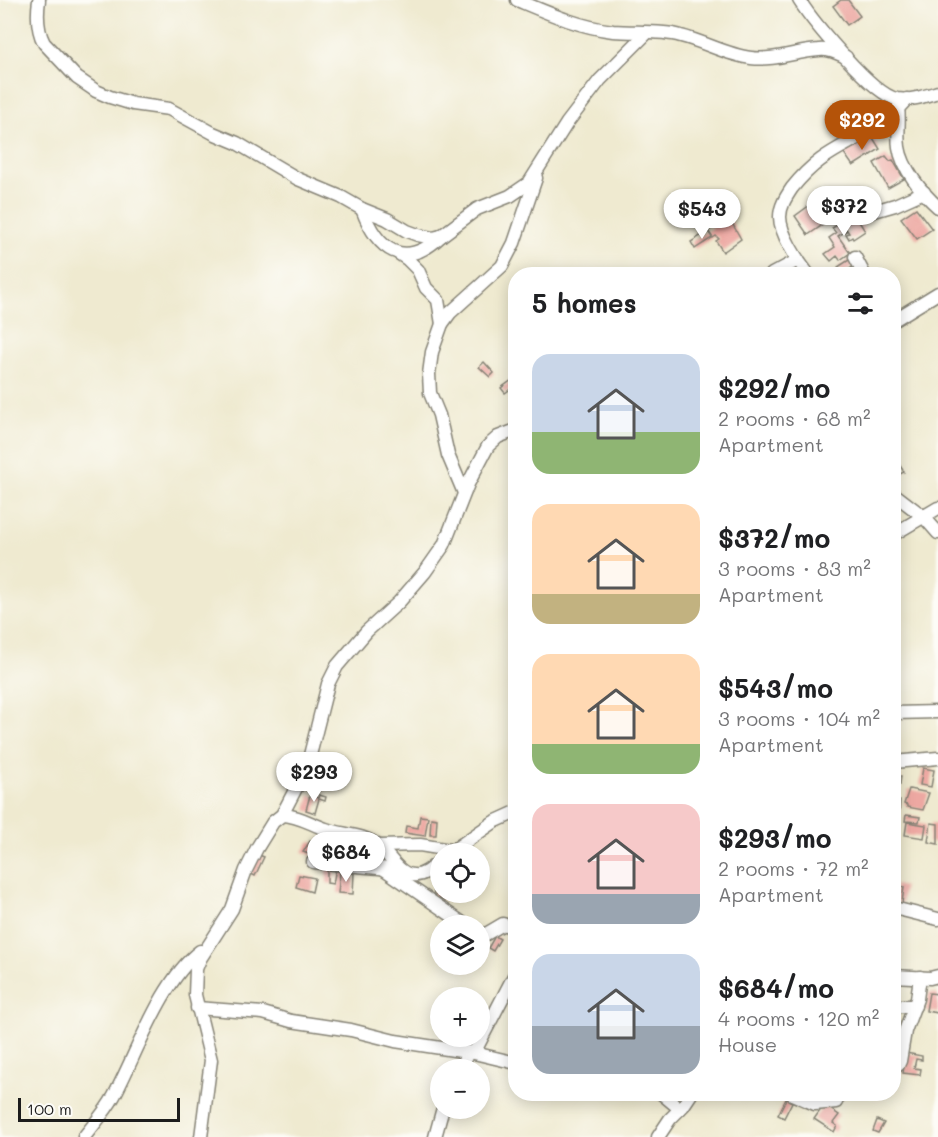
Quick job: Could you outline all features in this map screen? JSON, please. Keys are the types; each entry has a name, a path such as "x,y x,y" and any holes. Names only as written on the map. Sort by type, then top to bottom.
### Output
{"street":[{"path":"39,0 40,36 44,43 77,78 96,91 133,104 169,109 213,134 237,143 298,179 341,197 362,209 418,235 429,238 441,236"},
{"path":"517,0 557,17 585,25 611,31 681,36 725,52 751,58 773,58 819,50 832,51 846,57"},
{"path":"799,0 846,57 879,90 903,104"},
{"path":"397,253 420,250 429,246 477,209 523,189 539,170 567,123 600,80 647,33"},
{"path":"803,267 780,218 783,202 788,194 815,163 834,149 877,126 903,104 938,92"},
{"path":"903,104 898,141 902,159 924,192 938,207"},
{"path":"442,324 502,266 514,243 539,170"},
{"path":"864,214 896,205 924,192"},
{"path":"362,209 374,236 383,246 407,259 418,270 426,288 441,305 442,324 431,361 430,393 439,415 448,455 464,493"},
{"path":"855,257 860,267"},
{"path":"785,267 798,260"},
{"path":"901,316 938,293"},
{"path":"84,1137 113,1097 146,1029 170,988 187,964 206,947 232,909 246,870 257,848 273,822 282,815 307,767 328,684 337,666 367,631 399,602 425,572 444,545 464,493 488,446 498,437 508,433"},
{"path":"901,499 924,517 938,533"},
{"path":"901,530 938,508"},
{"path":"901,713 938,712"},
{"path":"901,761 938,758"},
{"path":"282,815 325,829 352,834 379,846 400,868 411,875 423,874 430,869"},
{"path":"462,843 508,816"},
{"path":"379,846 420,844 430,847"},
{"path":"313,862 384,869 400,868"},
{"path":"384,869 450,915"},
{"path":"901,910 938,919"},
{"path":"490,932 503,924 508,926"},
{"path":"201,1137 211,1060 197,1008 194,985 196,969 206,947"},
{"path":"901,976 938,976"},
{"path":"901,1052 905,1031 915,1006 920,977"},
{"path":"467,1059 508,986"},
{"path":"901,1006 915,1006"},
{"path":"197,1008 263,1013 291,1021 351,1030 395,1041 508,1061"},
{"path":"670,1101 680,1109"},
{"path":"658,1137 686,1101"},
{"path":"808,1101 823,1105 836,1101"},
{"path":"435,1137 440,1119"}],"building":[{"path":"841,0 848,0 860,16 847,25 833,6"},
{"path":"870,133 880,149 853,166 844,153 863,142"},
{"path":"886,156 890,161 893,160 904,179 888,188 874,163"},
{"path":"810,205 824,224 808,235 795,216"},
{"path":"916,208 932,229 917,239 901,218"},
{"path":"855,215 865,231 849,239 846,234 849,233 845,227 846,231 838,236 850,253 840,260 837,256 831,261 825,254 835,247 829,238 836,233 832,228"},
{"path":"728,216 741,239 723,252 716,241 719,239 716,236 713,238 708,231"},
{"path":"708,231 712,238 695,249 691,242"},
{"path":"852,258 856,265 853,267 838,267"},
{"path":"484,362 494,373 490,377 479,367"},
{"path":"508,383 508,391 505,393 501,388"},
{"path":"923,768 934,770 931,787 920,785"},
{"path":"909,789 929,793 923,810 907,807 904,804"},
{"path":"310,795 318,798 319,795 326,797 325,801 319,799 315,813 306,810"},
{"path":"906,815 920,817 919,822 905,821"},
{"path":"420,816 428,817 425,836 405,833 406,826 418,828"},
{"path":"431,818 437,819 436,835 430,835"},
{"path":"907,822 926,825 924,838 905,835"},
{"path":"931,823 938,824 938,844 928,842"},
{"path":"310,841 317,844 312,855 303,852"},
{"path":"259,855 264,857 255,876 251,874"},
{"path":"327,868 336,868 333,884 327,883"},
{"path":"340,872 354,873 353,894 338,893"},
{"path":"299,875 315,878 312,892 296,887"},
{"path":"901,886 904,887 901,903"},
{"path":"495,936 500,939 493,951 490,949"},
{"path":"929,993 938,994 938,1013 926,1011"},
{"path":"906,1053 922,1056 922,1060 916,1059 914,1068 921,1069 920,1075 903,1073"},
{"path":"785,1101 792,1102 784,1118 778,1115"},
{"path":"824,1105 839,1115 833,1123 837,1126 834,1132 814,1119"},
{"path":"877,1120 884,1123 878,1133 873,1131"}]}
